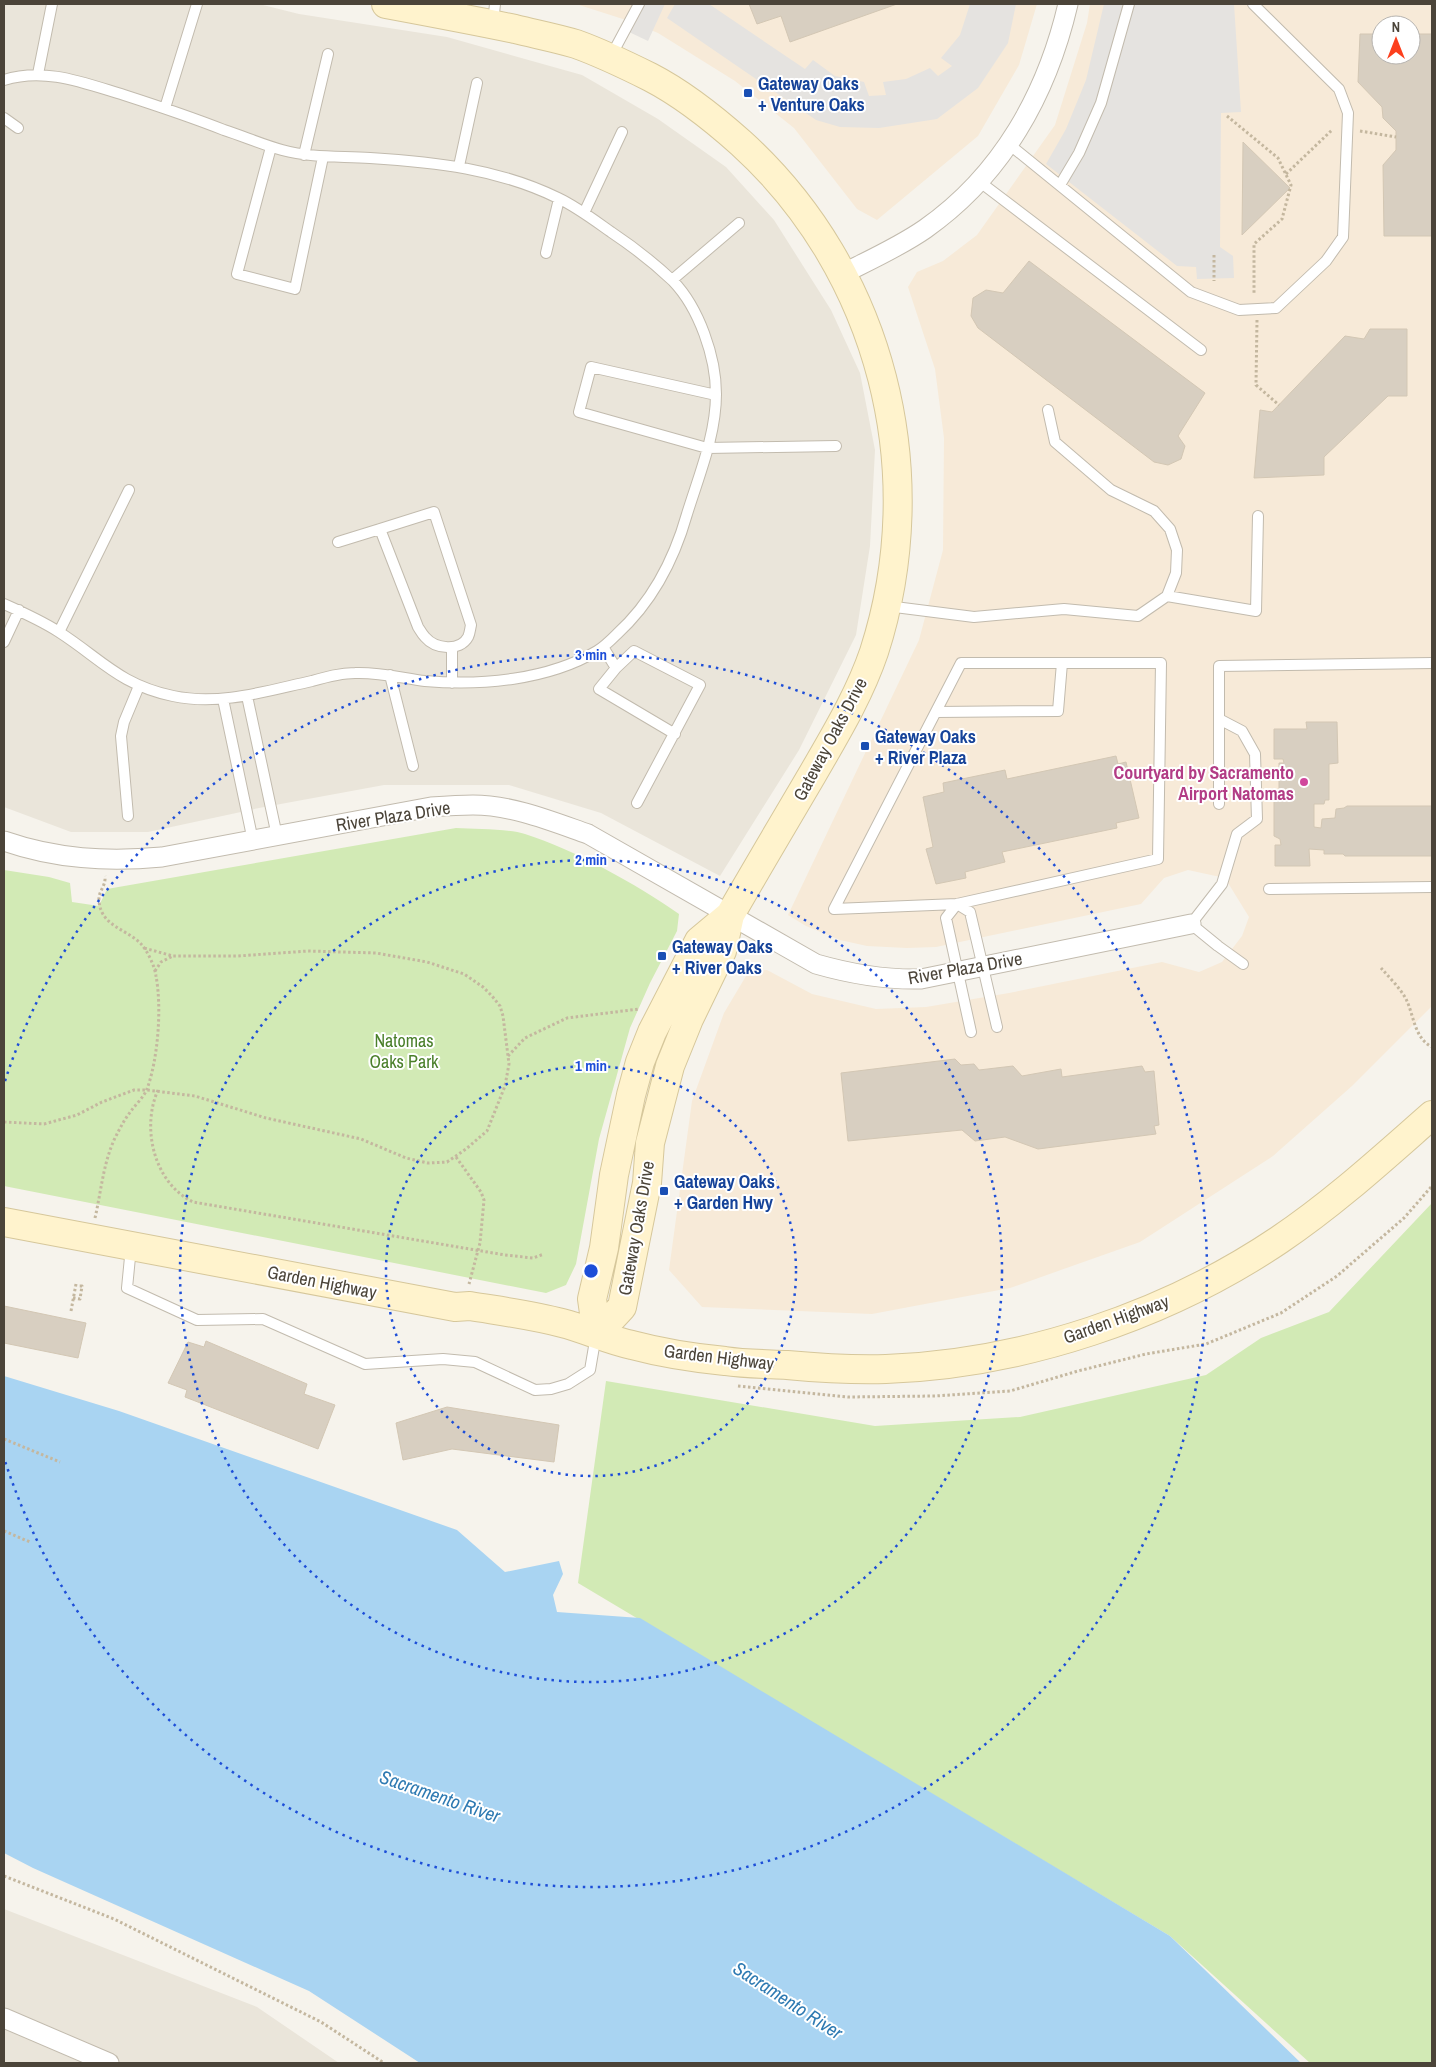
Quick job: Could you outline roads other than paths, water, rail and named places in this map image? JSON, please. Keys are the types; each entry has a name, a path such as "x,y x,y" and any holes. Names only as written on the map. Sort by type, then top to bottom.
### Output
{"street":[{"name":"Gateway Oaks Drive","path":"386,4 462,14 494,14 575,44 653,78 718,122 779,179 828,249 862,315 879,362 893,426 898,475 896,557 887,606 874,653 848,714 730,915 698,941 656,1023 640,1062 630,1095 614,1175 605,1238 592,1299 596,1334"},
{"path":"842,274 895,248 926,229 954,207 980,182 1010,144 1029,114 1054,55 1068,4"},
{"name":"River Plaza Drive","path":"4,841 59,856 104,860 162,857 430,807 474,805 515,811 549,820 588,834 816,964 843,972 894,980 921,979 1191,924"},
{"name":"Garden Highway","path":"1390,1152 1432,1103"},
{"name":"Garden Highway","path":"4,1222 455,1307 470,1306 561,1322 631,1345 726,1362 836,1369 886,1369 936,1365 986,1357 1086,1332 1143,1313 1238,1266 1280,1240 1340,1196 1432,1114"},
{"path":"4,2018 109,2063"}],"lane":[{"path":"38,74 52,4"},
{"path":"165,108 197,4"},
{"path":"610,59 639,4"},
{"path":"1060,185 1079,153 1101,103 1130,4"},
{"path":"1010,144 1191,292 1238,310 1276,308 1326,261 1343,237 1348,113 1339,89 1253,4"},
{"path":"304,155 328,54"},
{"path":"4,80 38,74 69,78 165,108 271,146 304,155 408,160 459,166 527,186 559,199 584,213 629,245 672,280 696,315 708,344 715,374 716,395 713,428 707,448 672,558 656,588 628,624 603,647 572,662 520,677 479,682 452,683 390,675 354,673 337,675 247,696 195,700 175,697 139,686 110,670 59,632 4,604"},
{"path":"459,166 477,84"},
{"path":"4,118 18,128"},
{"path":"584,213 622,132"},
{"path":"271,146 237,274 295,289 323,157"},
{"path":"980,182 1201,350"},
{"path":"546,252 559,199"},
{"path":"672,280 740,223"},
{"path":"716,395 591,367 579,412 707,448 836,446"},
{"path":"887,606 974,617 1064,609 1138,616 1167,596 1176,573 1177,550 1170,528 1154,511 1111,490 1055,442 1048,410"},
{"path":"59,632 128,490"},
{"path":"338,542 434,512 471,625 469,635 465,641 452,647 439,646 425,637 418,627 380,529"},
{"path":"1167,596 1256,611 1258,516"},
{"path":"4,642 19,610"},
{"path":"452,647 452,683"},
{"path":"603,647 616,668"},
{"path":"638,803 675,734 700,685 634,651 616,668 599,689 675,734"},
{"path":"1219,804 1219,666 1432,662"},
{"path":"961,663 1161,663 1158,859 957,904 834,909 936,712 961,663"},
{"path":"936,712 1058,711 1062,663"},
{"path":"390,675 413,766"},
{"path":"128,816 121,736 124,722 139,686"},
{"path":"247,696 277,836"},
{"path":"223,699 253,841"},
{"path":"1219,719 1242,731 1255,754 1257,819 1237,834 1222,884 1191,924 1243,964"},
{"path":"1269,889 1432,887"},
{"path":"957,904 970,912 996,1027"},
{"path":"957,904 946,918 971,1032"},
{"path":"131,1246 127,1288 197,1320 263,1318 365,1364 443,1359 475,1362 534,1390 551,1389 568,1384 590,1370 596,1334"}],"water":[{"name":"Sacramento River","path":"4,1376 119,1411 457,1530 505,1572 559,1561 563,1574 553,1595 557,1612 640,1618 1170,1936 1301,2063 420,2063 309,1991 33,1868 4,1853"}],"place":[{"name":"Gateway Oaks + Venture Oaks","path":"748,93"},
{"name":"Gateway Oaks + River Plaza","path":"865,746"},
{"name":"Courtyard by Sacramento Airport Natomas","path":"1304,782"},
{"name":"Gateway Oaks + River Oaks","path":"662,956"},
{"name":"Gateway Oaks + Garden Hwy","path":"664,1191"}],"park label":[{"name":"Natomas Oaks Park","path":"404,1050"}]}
